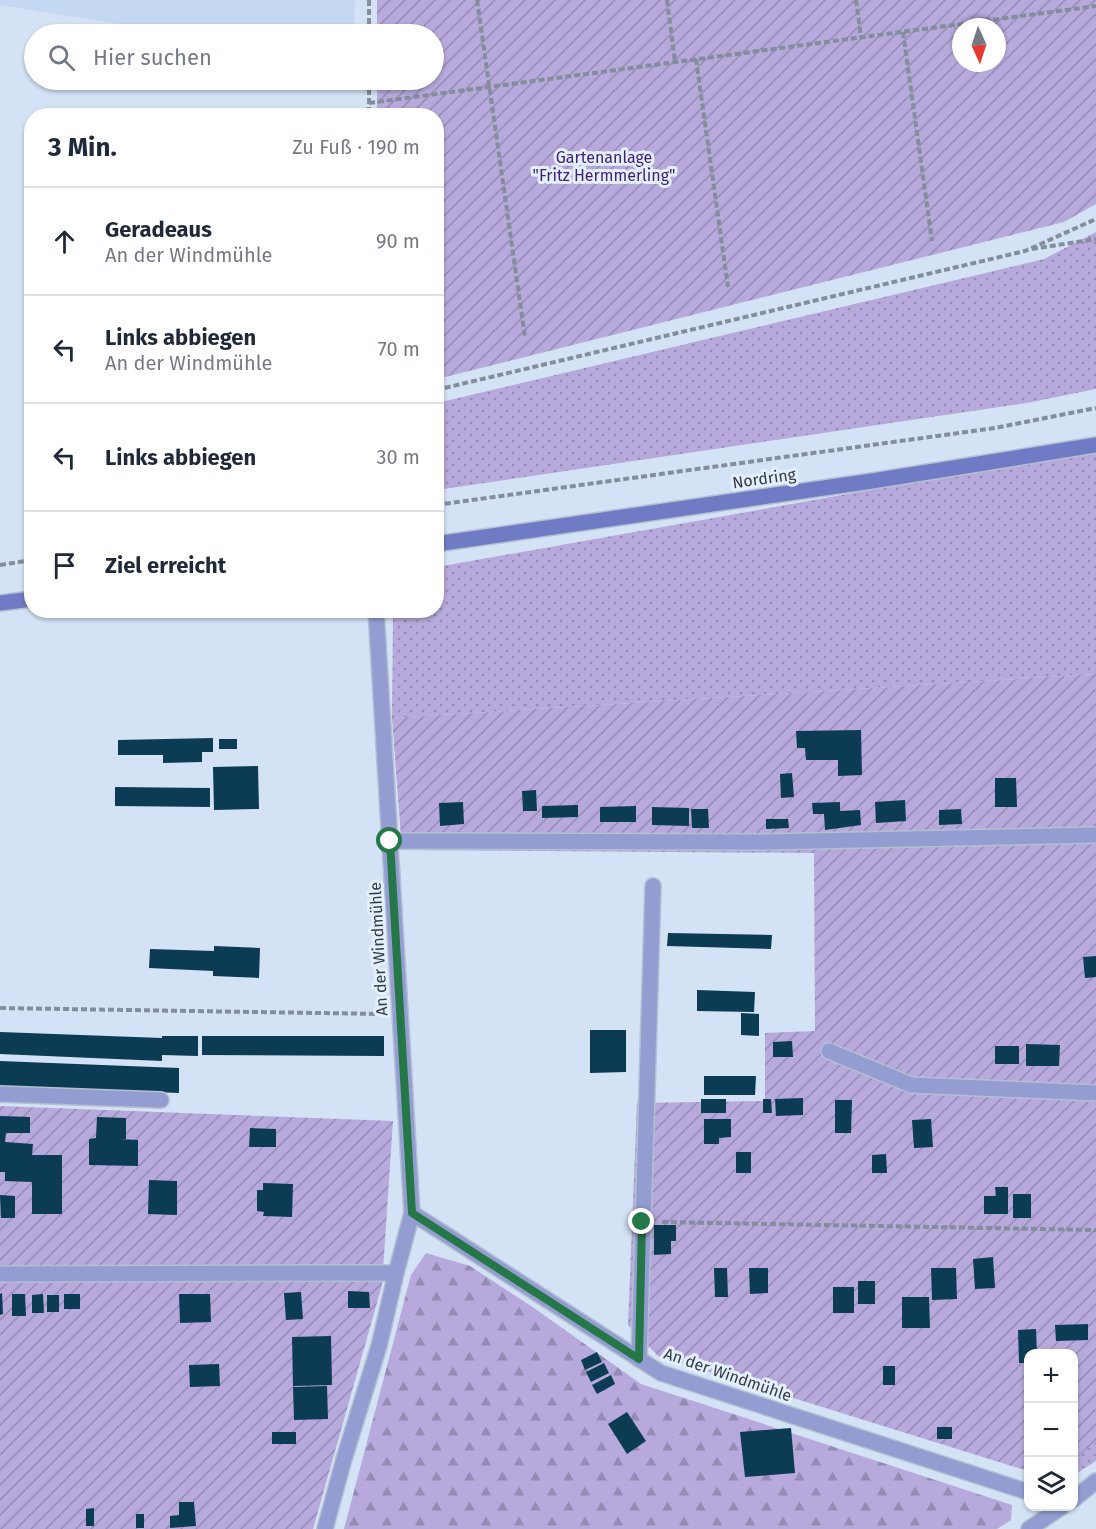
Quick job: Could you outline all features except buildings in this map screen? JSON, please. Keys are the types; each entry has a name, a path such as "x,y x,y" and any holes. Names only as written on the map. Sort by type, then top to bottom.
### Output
{"main road":[{"name":"Nordring","path":"444,543 860,483 1096,445"},
{"path":"0,603 24,600"}],"street":[{"name":"An der Windmühle","path":"325,1529 379,1346 412,1213 376,618"},
{"path":"390,841 761,842 1096,835"},
{"path":"639,1359 653,886"},
{"path":"829,1051 911,1085 1096,1093"},
{"path":"0,1094 161,1100"},
{"name":"An der Windmühle","path":"412,1213 661,1373 1024,1490"},
{"path":"0,1274 396,1273"},
{"path":"1078,1496 1096,1481"},
{"path":"1029,1529 1056,1511"}],"path":[{"path":"369,0 369,24"},
{"path":"477,0 525,337"},
{"path":"667,0 675,62"},
{"path":"856,0 861,37"},
{"path":"369,103 1096,6"},
{"path":"903,32 932,241"},
{"path":"696,59 728,288"},
{"path":"369,90 369,108"},
{"path":"1025,250 1096,219"},
{"path":"444,388 1025,250 1096,239"},
{"path":"444,504 995,428 1096,408"},
{"path":"0,565 24,561"},
{"path":"0,1008 400,1015"},
{"path":"642,1222 1096,1230"}],"shaded area":[{"path":"0,0 355,0 354,24 119,24 0,5"}],"green space":[{"name":"Gartenanlage \"Fritz Hermmerling\"","path":"377,0 1096,0 1096,204 1064,222 444,377 444,108 377,108 377,90 444,90 444,24 377,24"},
{"path":"1096,232 1096,389 1027,403 444,489 444,401 1044,259"},
{"path":"1096,450 1096,674 392,718 393,618 444,618 444,566"},
{"path":"1096,674 1096,1442 1078,1457 1078,1349 1024,1349 1024,1470 658,1356 628,1325 637,1103 765,1101 765,1033 815,1031 814,853 402,850 392,718"},
{"path":"0,1106 393,1121 382,1285 313,1529 0,1529"},
{"path":"426,1253 470,1266 641,1384 1012,1505 1011,1520 997,1529 344,1529 411,1275"},
{"path":"1096,1442 1096,1461 1078,1472 1078,1457"}],"route":[{"path":"390,841 412,1213 639,1359 642,1222"}]}
